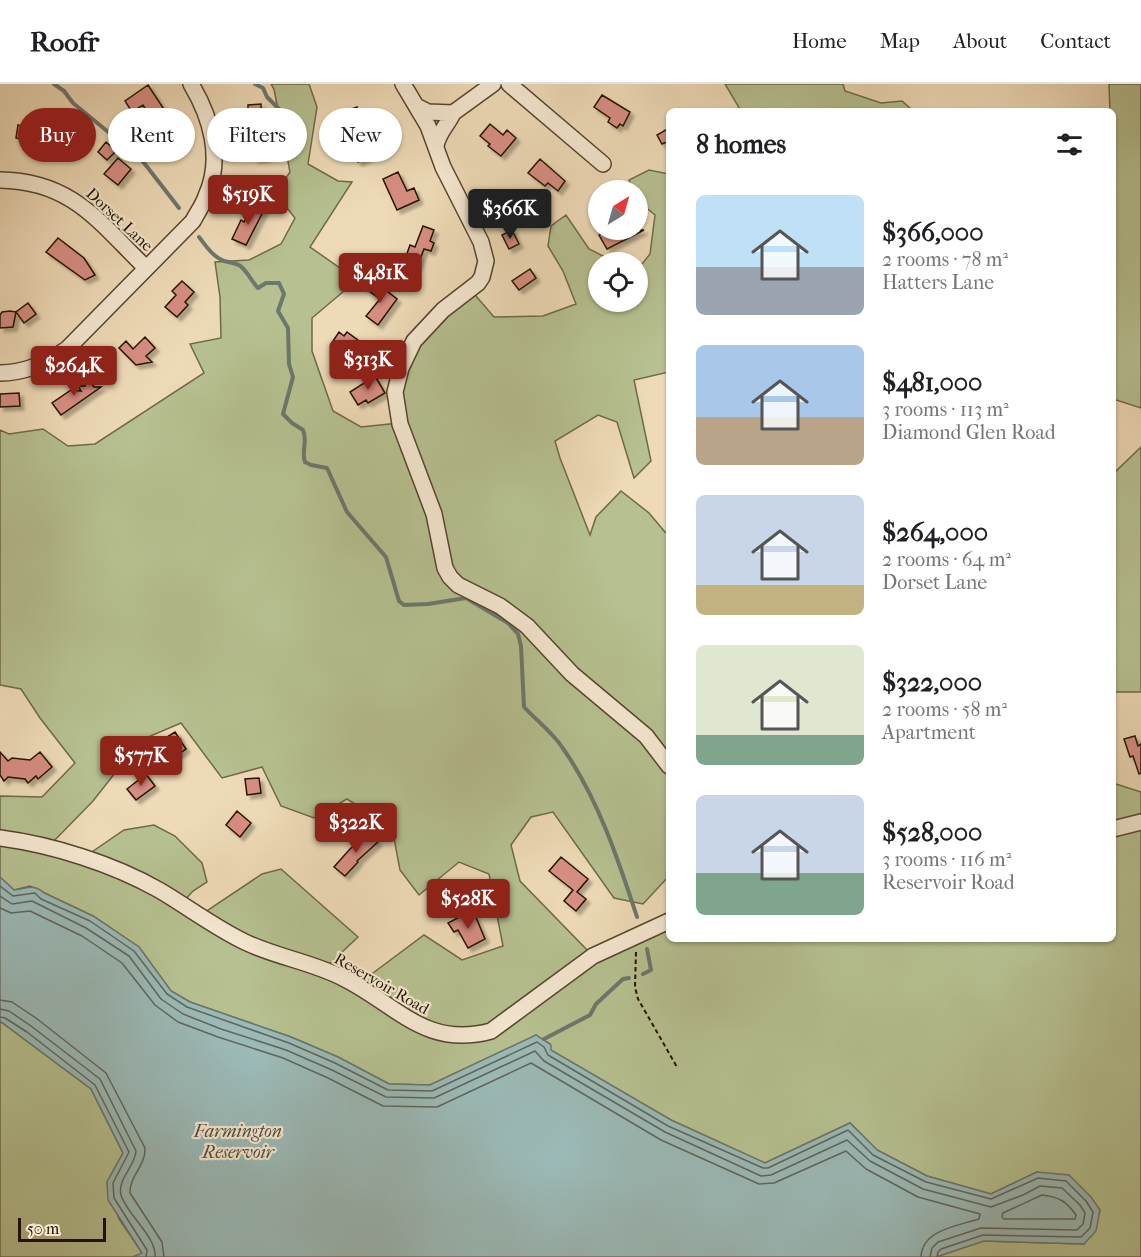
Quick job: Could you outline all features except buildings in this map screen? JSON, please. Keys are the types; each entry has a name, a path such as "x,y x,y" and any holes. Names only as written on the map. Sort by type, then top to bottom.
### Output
{"street":[{"name":"Dorset Lane","path":"0,373 23,370 53,359 77,339 193,221 207,195 214,156 210,125 200,99 191,84"},
{"path":"404,84 418,107 436,145 443,167 485,251 485,269 478,283 443,310 414,340 401,368 395,392 400,423 434,514 445,568 458,585 501,606 526,626 572,674 646,736 666,762"},
{"path":"436,145 440,132 453,113 493,84"},
{"path":"509,84 603,164"},
{"path":"418,107 428,112 453,113"},
{"name":"Dorset Lane","path":"0,180 30,183 62,193 88,211 146,268"},
{"path":"1116,828 1141,822"},
{"name":"Reservoir Road","path":"0,838 76,856 129,874 247,943 341,977 421,1027 456,1036 491,1031 578,966 601,952 666,922"}],"path":[{"path":"632,937 637,955 635,987 638,999 676,1066"}],"green space":[{"path":"271,84 309,84 317,107 308,164 338,181 352,182 310,247 357,280 312,318 312,351 333,411 361,427 399,423 396,407 414,341 470,289 494,317 543,316 576,304 563,271 548,246 551,226 566,215 589,249 595,252 588,252 588,312 648,312 648,256 655,215 648,209 648,180 629,180 649,170 666,173 666,373 634,380 651,461 634,478 617,422 598,415 555,441 590,535 596,517 621,491 649,513 666,532 666,879 643,904 614,898 553,812 531,817 511,845 520,881 593,956 666,922 666,942 1116,942 1116,784 1141,792 1141,1257 936,1257 983,1241 1084,1244 1037,1172 991,1194 927,1176 877,1150 850,1123 765,1163 671,1120 550,1050 550,1044 536,1035 430,1085 389,1084 338,1057 291,1037 190,1002 171,991 139,947 93,916 30,886 14,890 0,877 0,796 42,797 75,763 21,689 0,685 0,430 9,434 43,429 68,446 95,444 204,373 190,344 221,338 220,297 215,262 249,260 281,244 295,218 275,193 290,172 288,162 307,162 307,108 278,108","holes":["181,723 222,778 262,767 281,806 314,818 347,799 392,828 400,870 419,895 459,862 489,874 503,946 462,960 424,935 357,985 324,969 358,937 281,869 262,874 199,916 181,904 193,891 207,882 202,863 175,836 154,825 124,830 83,858 47,848 93,801 141,740"]},
{"path":"725,84 843,84 845,91 881,103 902,101 910,108 739,108"},
{"path":"1109,84 1141,84 1141,408 1116,400 1116,108 1110,108"},
{"path":"1141,447 1141,692 1116,692 1116,471"},
{"path":"0,1021 91,1089 123,1153 107,1182 119,1219 143,1254 133,1257 0,1257"}],"water":[{"name":"Farmington Reservoir","path":"0,877 14,890 37,888 93,916 139,947 171,991 190,1002 291,1037 338,1057 389,1084 430,1085 536,1035 551,1045 551,1050 671,1120 765,1163 850,1123 877,1150 927,1176 991,1194 1037,1172 1069,1175 1091,1197 1100,1210 1096,1231 1084,1244 984,1241 936,1257 133,1257 142,1253 108,1200 107,1182 123,1153 91,1089 0,1021"}],"waterway":[{"path":"54,84 64,91 73,103 141,159 179,208"},
{"path":"255,84 263,88 267,97 278,108"},
{"path":"199,237 216,257 242,267 258,288 266,283 279,283 284,294 278,311 288,328 289,364 293,377 283,414 303,430 305,462 327,468 347,512 386,557 399,601 404,605 428,604 466,598 508,623 518,634 521,646 524,707 558,742 586,787 614,851 637,917"},
{"path":"643,974 651,970 647,949"},
{"path":"544,1039 590,1015 596,1004 623,979 629,978"}]}
